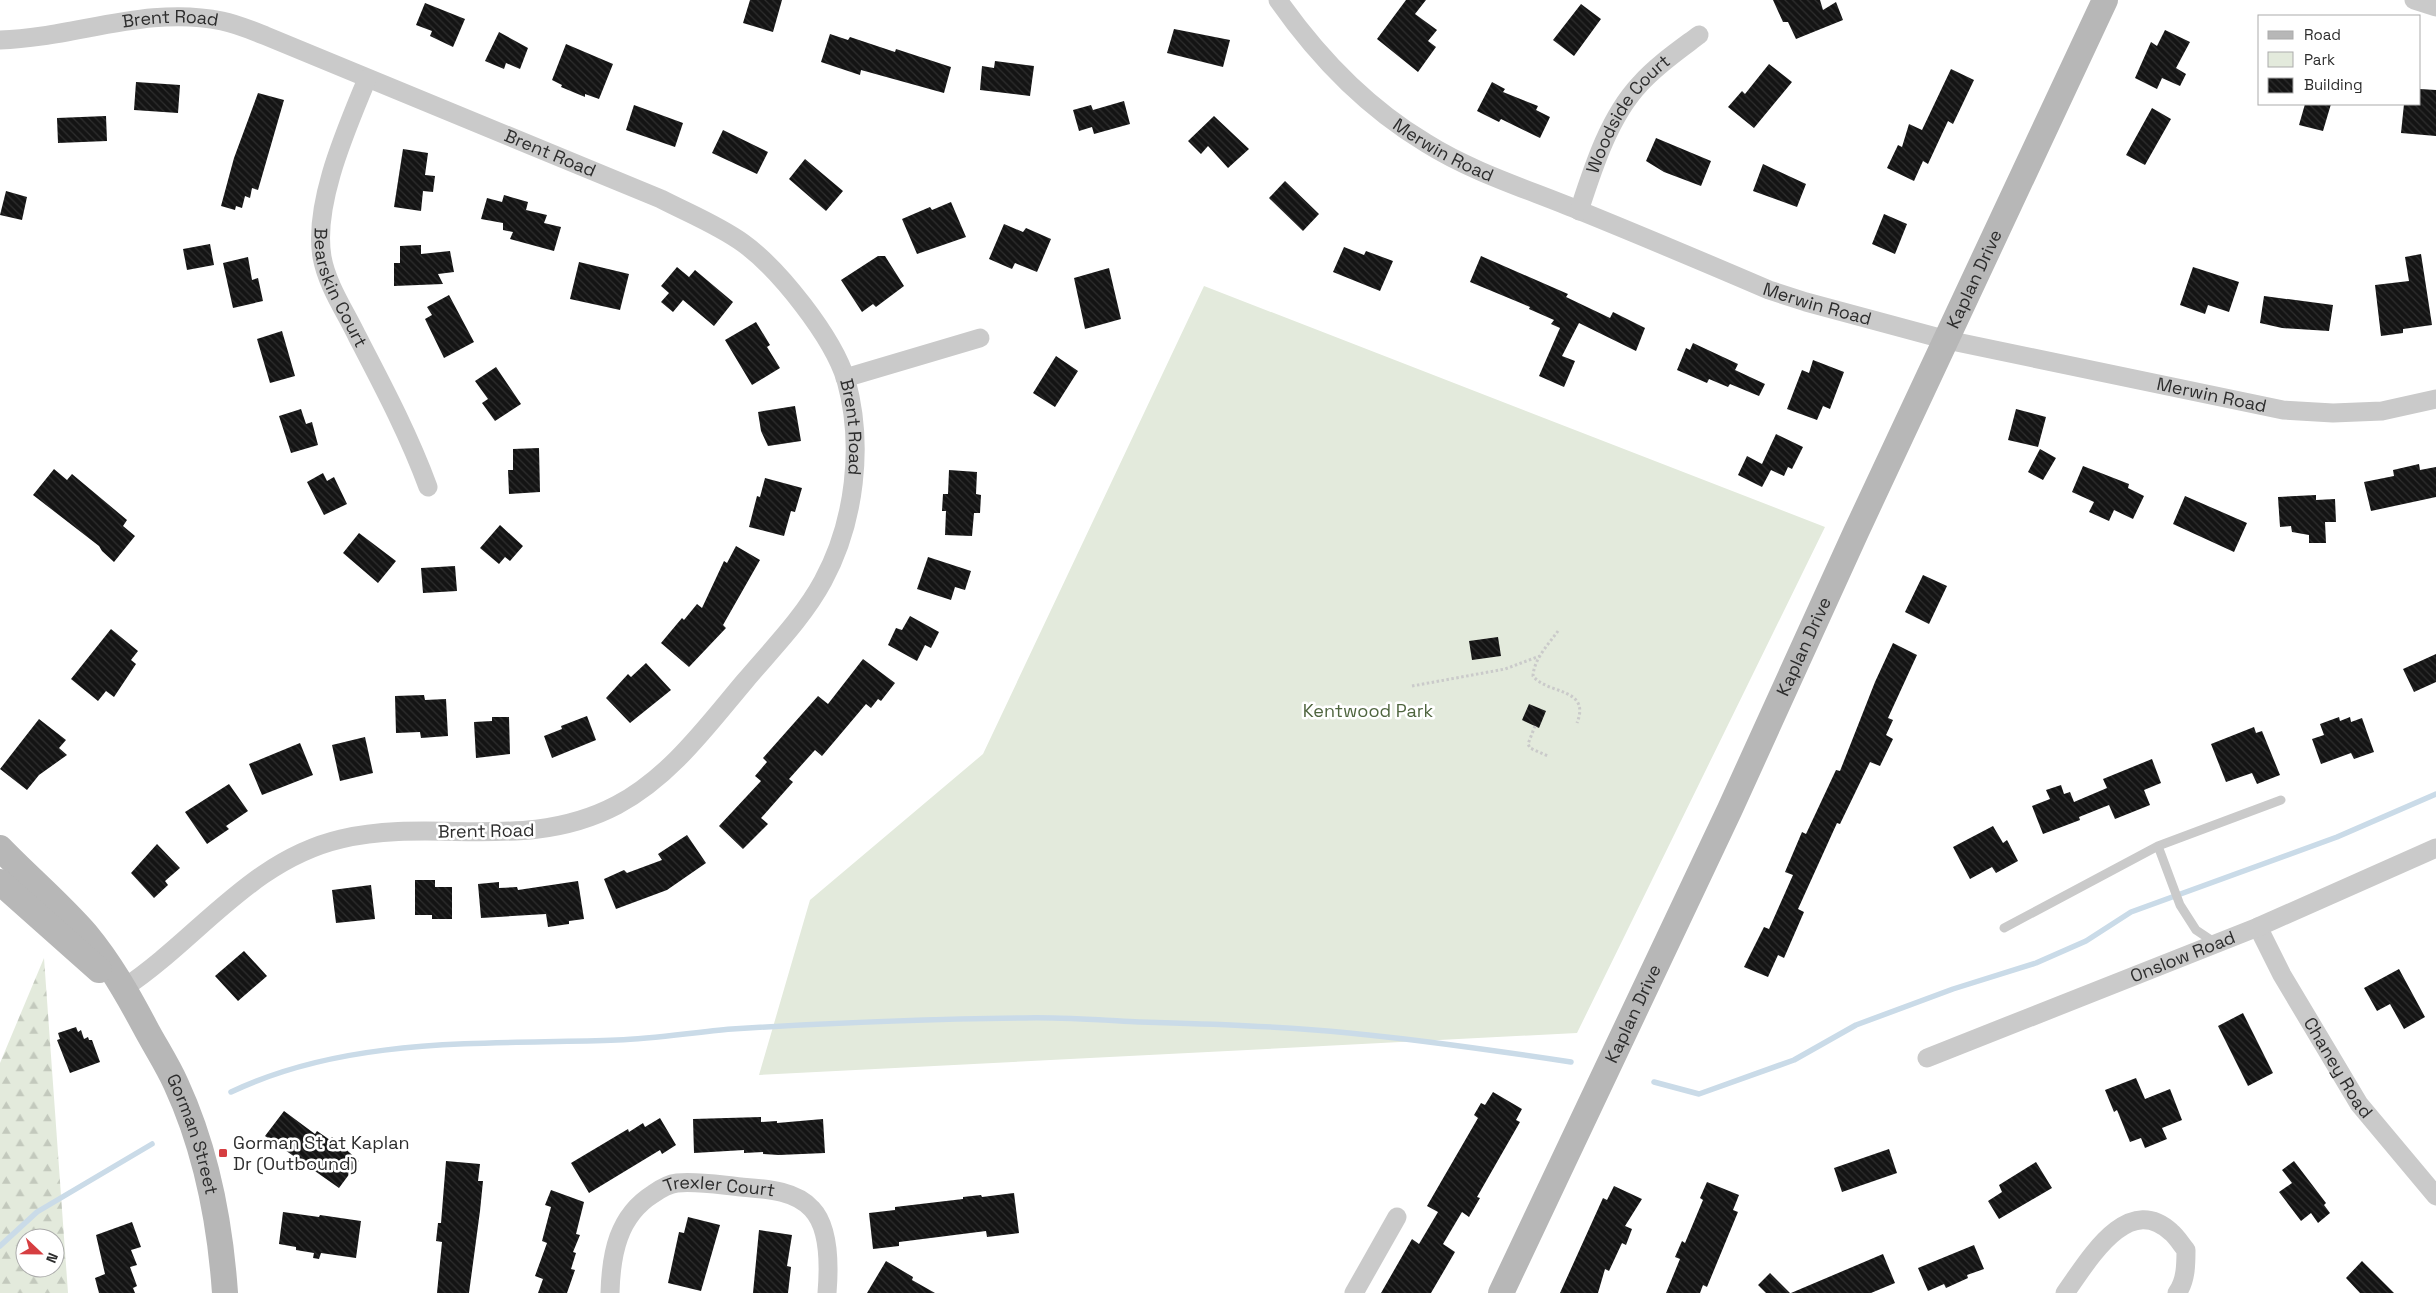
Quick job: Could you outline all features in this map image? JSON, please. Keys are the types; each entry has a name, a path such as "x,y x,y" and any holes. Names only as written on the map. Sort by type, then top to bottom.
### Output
{"street":[{"name":"Merwin Road","path":"1278,0 1326,62 1372,105 1427,144 1462,162 1770,290 1806,302 1947,340 2283,410 2333,413 2382,411 2436,399"},
{"name":"Kaplan Drive","path":"1502,1293 1730,808 1852,540 2105,0"},
{"path":"2414,0 2436,7"},
{"name":"Brent Road","path":"0,40 58,34 136,20 205,19 222,21 266,36 661,199 712,224 742,242 786,282 820,329 845,378 852,416 855,458 849,510 836,555 823,581 793,624 690,746 664,772 620,803 576,822 544,829 516,832 399,832 365,834 340,839 291,856 250,884 150,971 124,988"},
{"name":"Woodside Court","path":"1579,211 1610,131 1623,106 1640,84 1699,35"},
{"name":"Bearskin Court","path":"367,79 332,172 325,204 322,257 332,286 414,448 428,487"},
{"path":"845,378 980,338"},
{"name":"Gorman Street","path":"0,848 85,933 124,988 176,1084 192,1123 209,1182 219,1233 225,1293"},
{"name":"Onslow Road","path":"1927,1058 2258,927 2436,848"},
{"name":"Gorman Street","path":"0,882 94,966 124,988"},
{"name":"Chaney Road","path":"2258,927 2282,975 2359,1104 2436,1196"},
{"name":"Trexler Court","path":"610,1293 615,1246 619,1234 632,1210 660,1189 674,1183 688,1182 770,1190 788,1194 812,1209 823,1231 826,1246 827,1293"},
{"path":"1354,1293 1397,1217"},
{"path":"2065,1293 2105,1238 2126,1222 2150,1220 2170,1231 2186,1250 2182,1287 2176,1293"}],"lane":[{"path":"2004,928 2158,846 2281,800"},
{"path":"2158,846 2180,905 2196,930 2216,944"}],"path":[{"path":"1558,632 1540,656 1533,669 1533,676 1537,681 1568,694 1580,704 1581,712 1577,723"},
{"path":"1412,686 1505,670 1540,656"},
{"path":"1535,726 1528,744 1530,748 1548,756"}],"green space":[{"name":"Kentwood Park","path":"1204,286 1825,527 1577,1033 759,1075 810,900 983,754"},
{"path":"44,958 63,1228 15,1228 15,1278 65,1278 65,1251 68,1293 0,1293 0,1063"}],"building":[{"path":"750,0 782,0 773,32 743,23"},
{"path":"1406,0 1426,0 1415,14 1437,30 1428,41 1436,47 1418,72 1377,39"},
{"path":"1773,0 1820,0 1823,10 1836,2 1843,20 1796,39 1788,22 1783,22"},
{"path":"425,3 465,19 453,47 430,36 432,31 416,25"},
{"path":"1581,4 1601,19 1574,56 1553,40"},
{"path":"1174,29 1230,40 1223,67 1167,53"},
{"path":"2165,30 2190,42 2176,68 2186,74 2180,86 2162,78 2157,89 2135,78 2151,42 2157,46"},
{"path":"499,32 528,48 520,69 506,63 504,69 485,61"},
{"path":"830,34 848,40 850,37 895,52 896,49 951,67 944,93 861,70 860,75 821,62"},
{"path":"566,44 613,64 599,99 585,94 585,97 561,87 562,85 552,80"},
{"path":"995,61 1034,66 1030,96 980,90 982,66 994,68"},
{"path":"1769,64 1792,82 1754,128 1728,107 1742,91 1745,94"},
{"path":"1951,69 1974,80 1953,124 1948,121 1928,164 1923,161 1914,181 1887,168 1898,145 1902,147 1909,124 1922,130"},
{"path":"136,82 180,85 178,113 134,110"},
{"path":"1492,82 1505,89 1503,92 1538,106 1536,110 1550,117 1540,138 1501,119 1499,122 1477,111"},
{"path":"2421,89 2436,90 2436,136 2401,133 2404,105 2421,105"},
{"path":"258,93 284,100 258,190 252,188 250,198 245,196 242,208 236,206 235,210 221,206 234,158"},
{"path":"1124,101 1130,124 1094,134 1092,127 1079,131 1073,110 1091,105 1093,110"},
{"path":"634,105 683,123 675,147 626,130"},
{"path":"2305,105 2331,105 2323,131 2299,125"},
{"path":"2152,108 2171,119 2145,165 2126,155"},
{"path":"106,116 107,141 58,143 57,118"},
{"path":"1214,116 1249,149 1228,168 1208,146 1201,154 1188,141"},
{"path":"723,130 768,152 757,174 712,153"},
{"path":"1656,138 1711,161 1701,186 1664,172 1646,161"},
{"path":"403,149 428,153 425,175 435,176 433,192 423,191 421,211 394,207"},
{"path":"805,159 843,191 826,211 789,179"},
{"path":"1763,164 1806,184 1797,207 1753,191"},
{"path":"1285,181 1319,214 1303,231 1269,198"},
{"path":"6,191 27,197 22,220 0,215"},
{"path":"504,195 528,202 526,210 547,215 544,223 561,227 554,251 510,239 513,232 503,230 503,223 481,219 487,198 502,202"},
{"path":"951,202 966,237 917,254 902,219 930,207 932,210"},
{"path":"1884,214 1907,224 1895,254 1872,244"},
{"path":"1004,224 1023,232 1026,228 1051,239 1037,272 1015,263 1012,269 989,259"},
{"path":"210,244 214,265 187,270 183,249"},
{"path":"421,245 421,254 450,251 454,272 438,274 443,284 394,286 394,263 400,263 400,246"},
{"path":"1344,247 1364,255 1366,251 1393,261 1380,291 1333,272"},
{"path":"2421,254 2432,325 2403,329 2403,333 2381,336 2375,285 2409,281 2405,257"},
{"path":"878,256 885,256 904,286 876,307 873,304 862,312 841,280"},
{"path":"1481,256 1568,294 1566,297 1610,318 1613,312 1645,328 1636,351 1579,323 1562,356 1575,361 1564,387 1539,376 1560,328 1551,324 1554,320 1529,309 1530,307 1470,282"},
{"path":"248,257 252,280 258,278 263,301 233,308 223,263"},
{"path":"579,262 629,274 620,310 570,299"},
{"path":"677,267 689,277 695,270 733,302 714,326 683,300 673,312 661,302 669,293 661,286"},
{"path":"2193,267 2239,282 2229,312 2208,305 2205,314 2180,305"},
{"path":"1109,268 1121,319 1085,329 1074,278"},
{"path":"449,295 474,342 444,358 425,319 432,315 427,307"},
{"path":"2264,296 2333,305 2329,331 2282,328 2260,323"},
{"path":"756,322 770,345 767,347 780,368 752,385 725,340"},
{"path":"282,331 295,376 270,383 257,339"},
{"path":"1693,343 1738,364 1735,370 1765,384 1759,396 1730,384 1728,387 1709,379 1707,383 1677,370 1686,348 1690,350"},
{"path":"1056,356 1078,371 1055,407 1033,393"},
{"path":"1813,360 1844,372 1830,409 1823,406 1817,420 1787,409 1802,370 1809,373"},
{"path":"496,367 521,404 495,421 482,403 488,399 475,381"},
{"path":"795,406 801,441 768,446 761,431 758,412"},
{"path":"301,409 306,424 312,422 318,445 291,453 279,416"},
{"path":"2016,409 2046,417 2038,447 2008,440"},
{"path":"1776,434 1803,447 1792,469 1788,467 1784,476 1771,470 1762,487 1738,475 1747,456 1762,464"},
{"path":"539,448 540,492 509,494 508,470 513,470 513,449"},
{"path":"2040,449 2056,458 2043,480 2028,472"},
{"path":"2419,464 2420,470 2436,467 2436,497 2371,511 2364,482 2394,476 2393,470"},
{"path":"2083,466 2129,484 2128,488 2144,496 2133,519 2114,510 2109,521 2089,512 2094,502 2072,492"},
{"path":"54,469 67,480 72,474 127,520 123,526 135,536 114,562 99,546 33,495"},
{"path":"949,470 977,472 976,494 981,495 980,513 974,513 972,536 945,535 946,511 942,511 943,494 948,494"},
{"path":"323,473 327,481 334,477 347,504 324,515 307,482"},
{"path":"765,478 802,488 795,512 791,511 784,536 749,527 757,496 760,497"},
{"path":"2316,495 2316,500 2335,499 2336,522 2325,522 2326,543 2309,543 2309,535 2292,532 2291,526 2280,527 2278,497"},
{"path":"2185,496 2247,523 2234,552 2173,524"},
{"path":"500,525 523,546 510,561 505,557 499,564 480,548"},
{"path":"359,533 396,561 378,583 343,553"},
{"path":"736,546 760,560 723,625 726,628 689,667 661,643 682,618 684,620 697,604 702,608 724,561 727,563"},
{"path":"928,557 971,571 965,590 955,587 951,600 917,589"},
{"path":"455,566 457,591 423,593 421,568"},
{"path":"1923,575 1947,586 1929,624 1905,612"},
{"path":"910,616 939,632 931,648 925,645 917,661 888,645 896,628 902,630"},
{"path":"111,629 138,651 131,660 136,664 114,697 106,691 98,701 71,679"},
{"path":"1498,637 1501,656 1472,660 1469,641"},
{"path":"1893,643 1917,655 1888,718 1893,720 1886,735 1893,739 1880,766 1870,762 1840,824 1837,823 1798,909 1804,912 1784,958 1778,955 1768,977 1744,967 1764,927 1769,929 1793,875 1785,872 1802,832 1806,834 1836,770 1840,771 1875,682"},
{"path":"2436,654 2436,682 2414,692 2403,669"},
{"path":"863,659 895,683 881,701 878,699 871,708 866,704 822,756 815,750 789,779 793,782 761,818 768,824 743,849 719,826 761,781 755,776 767,762 763,758 818,696 828,704"},
{"path":"646,663 671,690 630,723 606,698 628,674 631,677"},
{"path":"424,695 425,700 446,699 448,736 421,738 420,732 396,733 395,696"},
{"path":"1529,704 1546,711 1539,728 1522,720"},
{"path":"587,716 596,740 552,758 544,736 562,729 561,726"},
{"path":"492,717 509,717 510,754 476,758 474,722 492,721"},
{"path":"2339,717 2340,721 2350,717 2351,722 2362,718 2374,752 2354,759 2351,753 2321,764 2312,739 2324,735 2320,724"},
{"path":"39,719 66,740 59,748 67,755 39,775 27,790 0,769"},
{"path":"2254,727 2256,733 2262,731 2280,775 2257,784 2252,773 2226,782 2211,744"},
{"path":"365,737 373,773 340,781 332,745"},
{"path":"300,743 313,775 262,795 249,764"},
{"path":"2152,759 2161,783 2144,790 2150,805 2115,819 2109,805 2079,817 2080,820 2043,834 2032,806 2050,799 2046,790 2061,785 2064,794 2070,792 2074,802 2107,788 2103,779"},
{"path":"229,784 248,811 226,826 229,829 207,844 185,812"},
{"path":"1993,826 2003,843 2007,840 2018,861 1996,873 1992,867 1970,879 1953,847"},
{"path":"687,835 706,863 667,890 616,909 604,879 624,870 627,873 662,860 658,854"},
{"path":"157,844 180,868 165,881 168,885 154,898 131,873"},
{"path":"415,880 435,880 435,887 452,887 452,919 432,919 432,915 415,915"},
{"path":"578,881 584,919 569,921 569,924 548,927 546,914 481,918 478,884 499,882 499,888 517,887 518,890"},
{"path":"371,885 375,919 336,923 332,890"},
{"path":"244,951 267,976 238,1001 215,976"},
{"path":"2399,969 2425,1017 2404,1029 2390,1004 2377,1011 2364,988"},
{"path":"2243,1013 2273,1073 2248,1086 2218,1026"},
{"path":"76,1027 78,1032 81,1030 84,1039 88,1037 89,1040 92,1040 100,1062 70,1073 57,1040 60,1039 58,1033"},
{"path":"2136,1078 2145,1099 2170,1089 2182,1120 2162,1128 2167,1139 2145,1148 2141,1138 2130,1142 2117,1110 2114,1112 2105,1090"},
{"path":"1493,1092 1522,1109 1516,1120 1520,1122 1477,1197 1480,1198 1469,1217 1462,1212 1443,1244 1455,1252 1431,1293 1381,1293 1412,1239 1419,1244 1438,1212 1427,1206 1478,1118 1474,1115 1481,1103 1485,1105"},
{"path":"284,1111 315,1134 317,1131 330,1140 332,1137 359,1161 339,1188 265,1136"},
{"path":"761,1117 761,1122 777,1121 777,1123 823,1119 825,1153 779,1155 763,1154 763,1152 744,1153 744,1150 694,1153 693,1119"},
{"path":"660,1118 676,1145 662,1154 660,1150 589,1193 571,1163 628,1129 629,1132 643,1123 645,1127"},
{"path":"1889,1149 1897,1173 1842,1192 1834,1168"},
{"path":"446,1161 480,1164 478,1181 483,1181 469,1293 437,1293 442,1242 436,1241 438,1223 441,1223"},
{"path":"2294,1161 2326,1203 2324,1205 2330,1213 2318,1223 2311,1213 2301,1221 2279,1192 2292,1183 2282,1170"},
{"path":"2036,1162 2052,1188 1999,1219 1988,1201 2002,1192 1999,1185"},
{"path":"1707,1182 1739,1195 1733,1210 1738,1212 1707,1287 1703,1285 1700,1293 1666,1293 1680,1259 1675,1257 1682,1241 1685,1243 1703,1200 1700,1198"},
{"path":"1614,1186 1642,1199 1625,1226 1632,1229 1626,1245 1622,1243 1609,1271 1605,1269 1598,1293 1560,1293 1603,1198 1607,1200"},
{"path":"551,1190 584,1202 576,1234 580,1235 573,1252 576,1253 571,1269 575,1270 567,1293 538,1293 543,1279 535,1276 547,1243 542,1241 551,1207 545,1205"},
{"path":"1014,1193 1019,1233 987,1237 986,1231 899,1242 899,1246 873,1249 869,1213 895,1210 895,1207 963,1199 963,1197"},
{"path":"283,1212 361,1221 356,1258 321,1253 319,1259 313,1258 314,1253 296,1250 296,1247 279,1244"},
{"path":"688,1217 720,1225 701,1291 668,1283 679,1232 684,1233"},
{"path":"132,1222 141,1247 131,1250 137,1265 130,1267 137,1286 133,1288 135,1293 99,1293 95,1278 105,1274 96,1235"},
{"path":"759,1230 792,1235 787,1266 791,1267 788,1293 753,1293"},
{"path":"1974,1245 1984,1269 1967,1275 1968,1278 1946,1288 1944,1284 1928,1291 1918,1268"},
{"path":"1883,1254 1895,1283 1871,1293 1791,1293"},
{"path":"886,1261 913,1277 912,1280 935,1293 867,1293"},
{"path":"2362,1261 2394,1293 2360,1293 2346,1278"},
{"path":"1770,1273 1790,1293 1766,1293 1758,1285"}],"waterway":[{"path":"1654,1082 1699,1094 1794,1060 1856,1025 1953,989 2036,963 2086,941 2131,912 2337,837 2436,794"},
{"path":"231,1092 277,1074 324,1061 420,1046 632,1039 732,1029 951,1019 1067,1018 1297,1029 1405,1039 1571,1062"},
{"path":"0,1246 37,1212 152,1144"}],"place":[{"name":"Gorman St at Kaplan Dr (Outbound)","path":"223,1153"}]}
